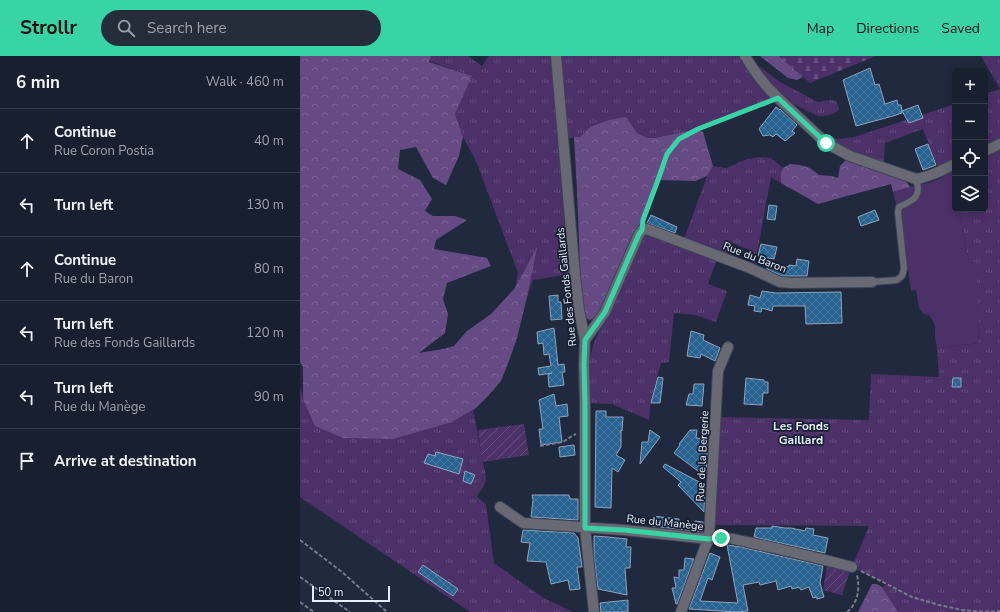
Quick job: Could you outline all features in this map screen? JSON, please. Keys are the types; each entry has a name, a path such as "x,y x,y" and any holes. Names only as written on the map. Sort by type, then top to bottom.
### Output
{"street":[{"name":"Rue des Fonds Gaillards","path":"556,56 575,276 579,310 585,340 585,528 594,612"},
{"path":"745,56 778,98 826,143 850,156 916,178 926,177 952,165"},
{"path":"988,150 1000,144"},
{"name":"Rue du Baron","path":"642,230 647,229 750,268 780,282 872,282"},
{"path":"585,340 605,312 642,230"},
{"name":"Rue de la Bergerie","path":"681,612 709,539 718,371 728,347"},
{"name":"Rue du Manège","path":"500,506 523,523 624,530 709,539 716,538 737,540 852,567"}],"lane":[{"name":"Rue du Baron","path":"872,282 897,280 902,276 904,269 898,212 900,207 910,202 917,196 918,185 916,178"}],"path":[{"path":"642,230 643,220 667,154 679,139 698,129 778,98"},
{"path":"540,446 563,442 575,435 585,433"},
{"path":"300,540 342,572 387,612"},
{"path":"852,567 912,597 962,610 987,612 1000,611"},
{"path":"847,612 852,608 856,601 858,588 858,577 852,567"},
{"path":"300,577 350,612"},
{"path":"300,602 314,612"}],"green space":[{"path":"300,56 431,56 429,62 472,76 455,114 463,137 459,156 446,185 433,178 416,147 400,150 398,169 420,180 432,199 425,211 433,216 455,216 467,220 436,240 434,249 487,258 491,266 447,283 443,299 448,314 445,333 419,353 454,346 467,331 491,314 515,288 537,247 517,338 501,381 476,408 452,422 393,439 343,438 315,426 303,399 303,367 300,362"},
{"path":"431,56 468,56 482,66 489,56 745,56 757,70 759,66 780,82 818,102 832,100 837,102 839,110 829,115 818,116 776,96 778,98 698,129 654,138 647,138 637,133 590,127 580,137 574,137 558,142 569,274 533,280 527,297 515,288 518,273 476,161 463,137 455,114 472,76 429,61"},
{"path":"760,56 779,56 803,77 797,80 788,78"},
{"path":"779,56 876,56 810,83"},
{"path":"981,56 1000,56 1000,89 988,68"},
{"path":"1000,89 1000,612 898,612 882,587 887,584 852,567 869,526 710,525 716,417 869,420 871,374 939,377 937,348 979,343 975,262 969,263 960,212 988,212 988,93"},
{"path":"952,105 952,173 942,178 923,129 885,143 884,161 882,167 850,156 822,134 838,139 854,137"},
{"path":"626,117 637,133 647,138 654,138 698,129 703,132 713,166 707,176 695,181 658,180 643,220 642,230 605,312 590,320 585,318 581,290 574,137 580,137 590,127 609,120"},
{"path":"850,156 901,177 911,187 893,192 891,184 818,204 781,183 781,173 783,168 790,164 810,168 819,175 838,178 840,166"},
{"path":"761,157 771,158 783,168 781,173 781,183 771,177 754,270 750,268 753,251 732,243 726,259 718,256 708,284 727,291 716,322 695,315 674,313 669,362 661,363 651,400 649,420 612,404 585,403 589,364 593,345 642,230 683,242 707,176 713,166 726,168 747,159"},
{"path":"952,173 952,212 960,212 969,263 976,262 979,343 937,348 935,326 933,321 929,315 924,314 919,308 916,290 911,291 908,269 904,269 898,212 893,192 929,183"},
{"path":"300,386 303,399 452,422 473,410 486,473 486,481 477,497 486,504 494,563 542,597 573,612 470,612 300,497"},
{"path":"524,424 529,455 482,462 478,430"},
{"path":"827,565 850,571 842,595 823,590"},
{"path":"872,584 877,584 882,587 898,612 858,612"}],"building":[{"path":"870,68 875,85 879,84 885,104 897,100 898,105 901,105 902,113 856,126 843,80"},
{"path":"918,105 923,118 909,123 902,111"},
{"path":"776,107 797,125 792,131 795,133 785,141 776,134 773,137 770,135 763,136 759,129"},
{"path":"928,144 936,165 923,170 915,149"},
{"path":"769,205 777,206 775,220 767,219"},
{"path":"875,210 879,220 861,226 858,217"},
{"path":"651,215 677,227 675,233 647,223"},
{"path":"761,244 777,247 774,259 758,256"},
{"path":"797,259 809,261 807,276 782,276 767,269 769,262 789,267 789,265 796,266"},
{"path":"762,291 776,293 841,292 842,323 806,324 805,306 773,306 772,311 762,308 761,312 754,311 755,306 748,305 750,295 760,298"},
{"path":"558,295 558,302 561,302 562,319 551,320 549,296"},
{"path":"554,328 558,365 564,364 565,372 562,372 564,385 549,387 548,374 552,373 539,375 538,368 551,366 549,354 544,355 543,343 538,344 537,332"},
{"path":"691,331 704,335 703,340 720,348 715,361 701,354 700,358 687,356"},
{"path":"658,377 663,378 660,403 651,403"},
{"path":"746,378 764,380 764,382 768,382 768,393 763,393 762,405 744,404"},
{"path":"953,378 961,378 961,387 952,387"},
{"path":"694,384 704,384 702,406 686,405 689,394 693,394"},
{"path":"554,394 556,406 567,404 568,416 559,417 562,442 541,445 539,429 543,429 539,400"},
{"path":"596,411 606,411 606,417 623,417 621,447 616,455 625,460 618,472 612,468 611,508 595,507"},
{"path":"650,430 660,437 640,464 642,442 648,442"},
{"path":"690,430 697,430 696,438 708,439 706,477 674,453"},
{"path":"574,445 575,455 560,457 559,447"},
{"path":"436,452 463,459 459,474 424,463 428,454 435,456"},
{"path":"665,464 705,485 704,512 678,485 681,482 663,467"},
{"path":"465,471 475,475 471,484 463,481"},
{"path":"532,495 569,495 570,499 578,499 578,520 531,517 533,500"},
{"path":"653,516 679,519 679,526 695,529 695,521 703,522 703,532 652,526"},
{"path":"772,526 805,531 806,528 814,529 813,535 828,538 825,553 754,537 756,528 772,528"},
{"path":"523,530 574,533 578,538 582,567 577,567 580,589 570,590 568,580 551,584 546,562 527,561 530,543 521,542"},
{"path":"594,536 627,539 626,547 631,547 630,568 625,568 627,595 598,589 594,556"},
{"path":"727,545 823,566 820,583 824,597 817,599 816,597 813,598 809,587 801,590 799,587 792,589 791,586 778,590 776,581 760,585 759,582 743,585 748,611 737,612 689,609 710,553 720,557 712,580 708,578 700,601 738,603"},
{"path":"685,558 694,559 676,604 672,588 676,588 674,577 679,578 679,570 684,570"},
{"path":"423,565 458,589 453,596 418,572"},
{"path":"628,600 628,612 601,612 600,603"}],"district":[{"name":"Les Fonds Gaillard","path":"801,433"}],"route":[{"path":"721,538 709,539 624,530 585,528 585,340 605,312 642,230 643,220 667,154 679,139 698,129 778,98 826,143"}]}
